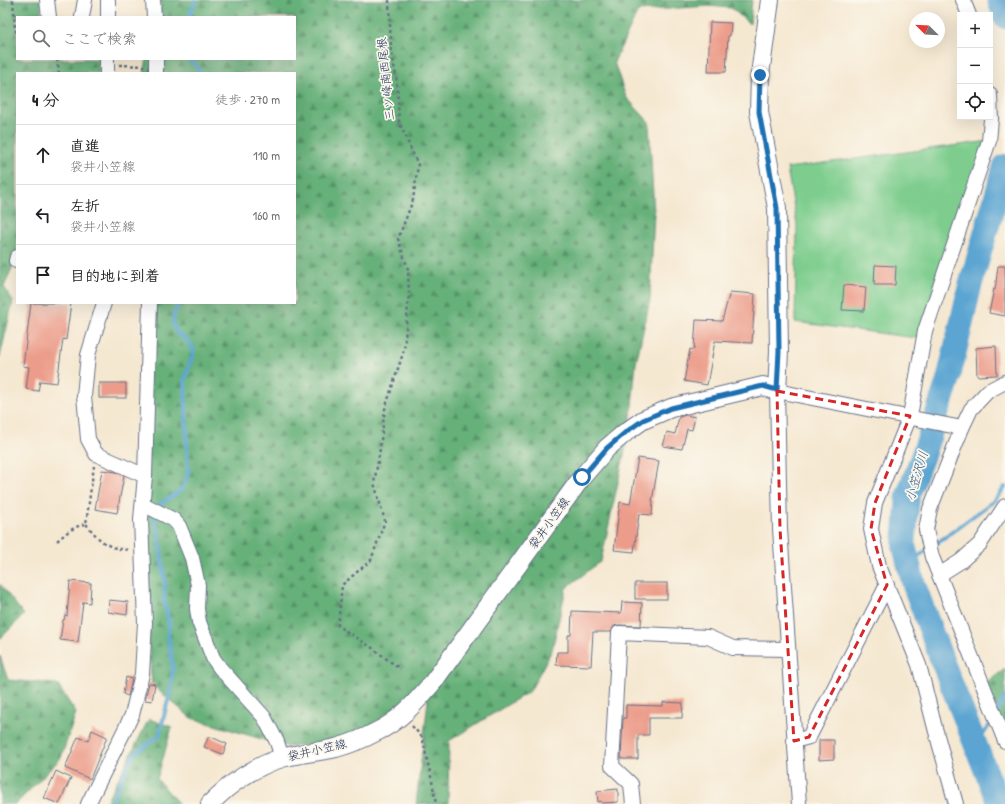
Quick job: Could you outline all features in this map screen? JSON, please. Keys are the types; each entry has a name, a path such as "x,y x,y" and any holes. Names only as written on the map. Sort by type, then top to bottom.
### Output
{"main road":[{"path":"770,0 760,75 759,112 777,208 779,351 777,390"},
{"name":"袋井小笠線","path":"210,804 231,784 261,767 282,758 336,748 360,739 377,732 394,722 412,707 433,682 582,477 607,448 626,432 643,420 671,408 763,386 777,390"}],"street":[{"path":"47,0 49,16"},
{"path":"82,16 85,0"},
{"path":"108,0 108,16"},
{"path":"153,0 154,16"},
{"path":"963,0 968,12"},
{"path":"956,804 919,665 879,566 871,529 875,503 910,416 925,331 989,141 991,120"},
{"path":"104,304 88,355 84,396 88,439 96,454 145,476"},
{"path":"88,804 132,715 142,674 145,623 141,519 145,476 150,304"},
{"path":"1005,382 988,391 971,408 930,509 926,530 932,557 1005,741"},
{"path":"799,804 780,529 777,390 910,416 962,428"},
{"path":"143,504 174,520 180,526 192,558 198,585 197,609 199,622 213,658 220,668 264,717 277,742 282,758"},
{"path":"939,574 961,561 980,544 1005,506"},
{"path":"794,741 809,736 887,586"},
{"path":"633,804 631,784 612,766 619,633 708,637 733,648 788,649"}],"path":[{"path":"14,0 16,30"},
{"name":"三ツ峰南西尾根","path":"389,0 391,48 397,82 398,122 418,165 413,200 398,239 408,268 409,295 404,350 385,409 374,483 385,521 371,560 342,585 338,626 371,647 400,669"},
{"path":"57,60 59,72"},
{"path":"107,66 156,66"},
{"path":"96,454 86,524 99,540 117,550 142,551"},
{"path":"57,541 79,525 86,524"},
{"path":"403,714 422,737 436,804"}],"highlighted area":[{"path":"777,391 910,416 875,503 871,529 887,585 809,737 794,741 780,529"}],"green space":[{"path":"0,0 40,0 42,16 16,16 16,60 99,60 99,72 16,72 16,258 4,287 13,301 0,357"},
{"path":"160,0 752,0 750,24 731,8 708,6 638,11 614,62 626,97 649,122 654,213 650,300 636,363 630,427 601,561 566,588 552,650 530,691 449,741 448,804 416,804 428,700 414,692 376,722 332,742 288,747 191,718 152,685 139,534 148,304 296,304 296,72 144,72 147,60 296,60 296,16 158,16 161,4"},
{"path":"989,141 924,339 795,322 797,225 787,168"},
{"path":"0,584 24,615 0,639"},
{"path":"0,656 8,680 57,684 76,713 61,758 16,804 0,804"},
{"path":"1005,669 1005,737 983,685"},
{"path":"149,719 172,727 157,779 179,804 105,804"}],"building":[{"path":"710,22 731,23 730,36 728,36 726,72 708,72"},
{"path":"875,265 896,266 895,285 874,285"},
{"path":"998,266 1005,266 1005,316 989,313 994,289 995,290"},
{"path":"844,285 866,287 864,311 842,310"},
{"path":"730,292 755,294 752,343 715,341 707,385 684,381 690,349 694,350 696,320 722,321"},
{"path":"31,304 71,304 66,340 63,339 57,383 40,381 38,391 26,389 29,367 23,366"},
{"path":"996,346 997,375 977,376 976,348"},
{"path":"99,383 126,383 126,398 99,398"},
{"path":"686,415 695,417 692,430 687,429 682,449 663,446 667,432 675,434 679,417"},
{"path":"638,458 659,461 652,501 652,515 639,514 634,552 614,550 620,502 630,504"},
{"path":"102,470 116,472 124,476 117,513 95,509"},
{"path":"70,581 91,583 90,603 83,602 78,642 60,640 63,620 65,615 67,616"},
{"path":"635,583 667,583 667,599 635,599"},
{"path":"109,600 128,602 127,615 108,612"},
{"path":"622,602 642,603 641,626 619,625 614,626 611,632 593,632 591,666 556,665 557,652 568,652 568,635 571,635 572,611 621,613"},
{"path":"126,677 132,679 128,696 123,694"},
{"path":"149,683 155,684 152,701 145,700"},
{"path":"663,702 683,703 682,718 649,718 649,735 638,735 638,759 621,759 623,718 626,718 626,705 663,706"},
{"path":"92,730 107,737 90,779 65,768 78,737 88,741"},
{"path":"209,736 227,744 223,754 204,747"},
{"path":"819,740 834,740 834,759 819,760"},
{"path":"56,771 71,778 59,804 44,798"},
{"path":"618,789 618,802 598,802 597,791"}],"waterway":[{"path":"189,16 195,0"},
{"name":"小笠沢川","path":"999,0 1005,17"},
{"path":"189,60 198,67 200,72"},
{"name":"小笠沢川","path":"999,804 914,585 904,546 908,495 948,381 970,286 1005,166"},
{"path":"111,804 134,754 159,736 171,688 173,667 168,635 169,622 164,600 165,584 159,534 154,516 159,505 180,491 185,483 188,472 185,378 193,355 193,347 188,341 178,334 174,328 174,314 179,304"},
{"path":"933,546 995,500 1005,487"},
{"path":"909,563 927,550"},
{"path":"997,711 1005,697"},
{"path":"976,746 993,719"}],"route":[{"path":"582,477 607,448 643,420 671,408 763,386 777,390 779,351 777,208 759,112 760,75"}]}
